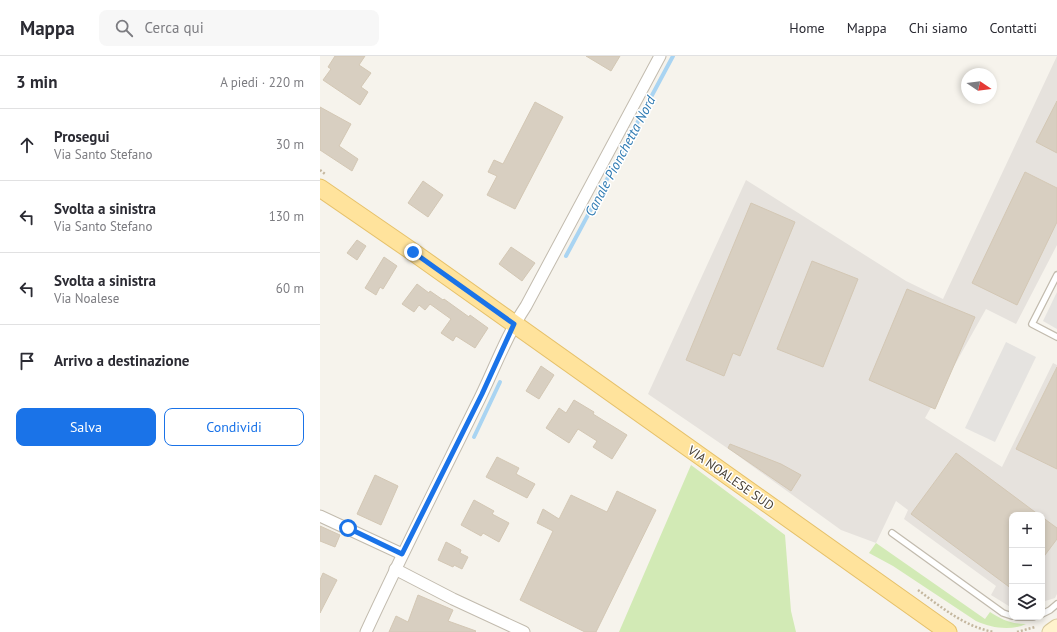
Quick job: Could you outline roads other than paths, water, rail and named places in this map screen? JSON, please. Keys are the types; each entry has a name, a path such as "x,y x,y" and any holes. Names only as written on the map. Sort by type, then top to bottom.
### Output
{"main road":[{"name":"VIA NOALESE SUD","path":"320,188 948,632"}],"street":[{"path":"366,632 402,554 482,394 514,324 526,306 660,56"},
{"path":"320,516 402,554"},
{"path":"395,569 453,599 524,632"},
{"path":"1050,632 1057,627"}],"lane":[{"path":"1057,275 1032,324 1057,338"},
{"path":"892,533 1004,613 1009,615"},
{"path":"1045,612 1057,604"}],"waterway":[{"name":"Canale Pionchetta Nord","path":"566,256 673,56"},
{"name":"Canale Pionchetta Nord","path":"474,437 500,382"}]}
